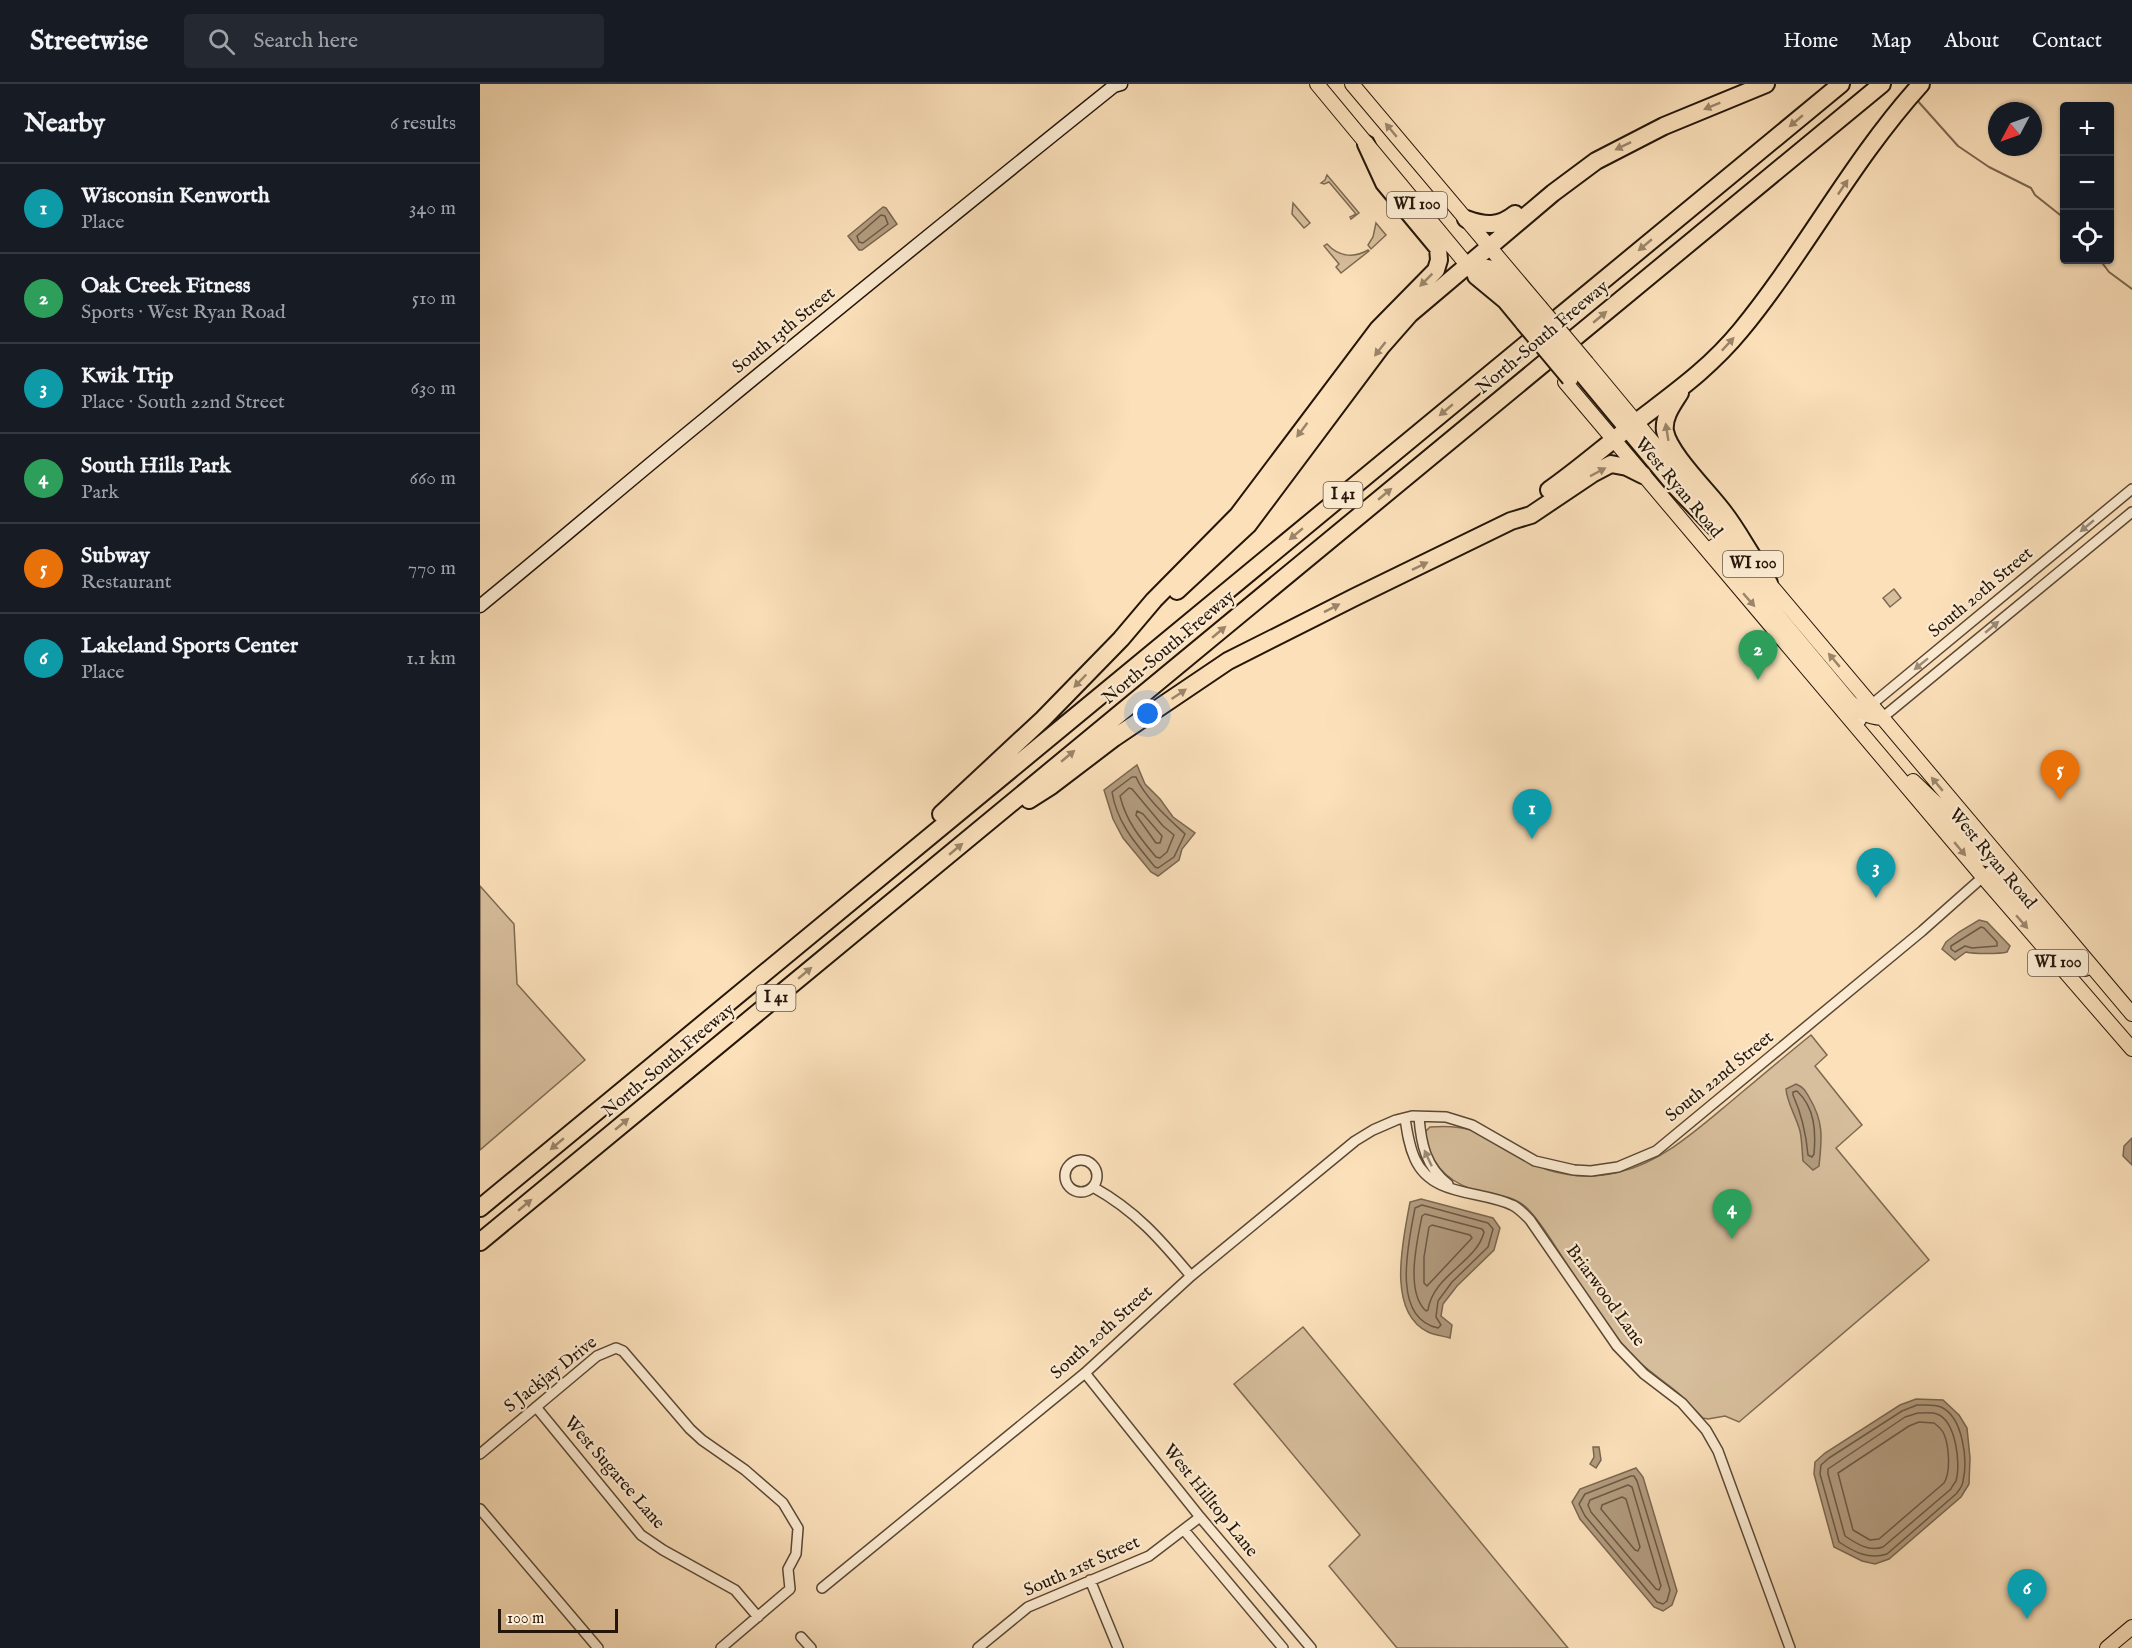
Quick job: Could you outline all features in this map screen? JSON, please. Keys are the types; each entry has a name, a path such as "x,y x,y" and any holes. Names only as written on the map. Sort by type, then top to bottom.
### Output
{"highway":[{"path":"1466,219 1479,224 1502,223 1573,170 1596,161 1664,126 1766,84"},
{"name":"North-South Freeway","path":"480,1208 1841,84"},
{"path":"1511,521 1525,507 1614,440 1629,425 1686,385 1740,332 1769,294 1859,162 1894,115 1921,84"},
{"name":"North-South Freeway","path":"480,1242 1881,85"},
{"path":"845,906 1043,719 1121,639 1154,600 1238,515 1378,329 1436,270 1439,260 1438,248 1384,183 1366,144"},
{"path":"1121,639 1158,609 1248,525 1388,339 1410,314 1472,271 1489,246 1596,161"},
{"path":"1472,271 1529,318 1575,373 1604,418 1608,421 1629,425 1676,487 1769,583"},
{"path":"1686,385 1671,407 1665,424 1665,433 1671,447 1725,514 1769,583"},
{"path":"975,834 1051,786 1114,738 1228,661 1511,521 1531,515 1611,464 1627,467 1643,475"}],"main road":[{"name":"WI 100","path":"1317,84 1472,271"},
{"name":"West Ryan Road","path":"1352,84 1489,246 1529,318 1575,373 1629,425"},
{"name":"West Ryan Road","path":"1575,373 1614,440 1643,475 1864,715"},
{"name":"West Ryan Road","path":"1769,583 1864,715 1885,760 2132,1049"},
{"path":"1864,715 1882,718"},
{"name":"West Ryan Road","path":"1882,718 2132,1014"},
{"path":"1885,760 1901,770 1941,808 1986,859 2002,860"},
{"path":"1984,878 2002,880 2058,944 2095,980 2116,995"},
{"path":"2094,1005 2132,1037"},
{"path":"2106,1648 2132,1627"}],"street":[{"name":"South 13th Street","path":"480,606 714,412 1117,85"},
{"name":"South 20th Street","path":"1864,715 2132,489"},
{"name":"South 20th Street","path":"1882,718 2132,512"},
{"name":"South 22nd Street","path":"1412,1117 1446,1118 1472,1125 1529,1158 1558,1167 1591,1171 1618,1167 1646,1157 1812,1023 1984,878 2002,860"},
{"name":"South 20th Street","path":"822,1588 1085,1373 1191,1276 1355,1140 1381,1127 1412,1117"},
{"name":"Briarwood Lane","path":"1412,1117 1409,1141 1415,1160 1427,1177 1442,1187 1492,1198 1515,1206 1530,1220 1617,1346 1644,1374 1682,1402 1706,1430 1718,1451 1790,1648"},
{"path":"1093,1187 1141,1219 1191,1276"},
{"name":"S Jackjay Drive","path":"480,1454 597,1356 616,1348 623,1351 690,1429 776,1496 783,1503 798,1528 796,1554 788,1569 790,1589 758,1617"},
{"name":"West Hilltop Lane","path":"1085,1373 1200,1517 1311,1648"},
{"name":"West Sugaree Lane","path":"536,1407 641,1535 663,1550 735,1590 758,1617"},
{"path":"480,1509 598,1648"},
{"name":"South 21st Street","path":"978,1648 1028,1607 1149,1556 1200,1517"},
{"name":"West Hilltop Lane","path":"1184,1530 1283,1648"},
{"path":"1090,1580 1119,1648"},
{"path":"721,1648 758,1617"},
{"path":"801,1637 811,1648"}],"shaded area":[{"path":"1327,175 1359,213 1351,219 1350,217 1356,214 1329,182 1321,183"},
{"path":"1293,203 1310,223 1304,228 1292,214"},
{"path":"1376,223 1386,235 1371,249 1368,245 1373,237"},
{"path":"1327,244 1346,255 1357,255 1369,251 1341,273 1336,267 1339,264 1324,246"},
{"path":"1894,589 1901,598 1890,607 1883,598"},
{"path":"480,886 514,924 517,984 585,1060 480,1150"},
{"path":"1811,1035 1827,1055 1815,1066 1862,1125 1836,1148 1929,1260 1739,1422 1725,1416 1703,1418 1677,1392 1639,1362 1609,1327 1543,1228 1527,1208 1515,1200 1472,1189 1453,1180 1434,1160 1427,1142 1425,1132 1430,1127 1461,1128 1490,1138 1548,1170 1584,1176 1619,1172 1666,1152 1708,1121"},
{"path":"1303,1327 1568,1648 1397,1648 1329,1566 1360,1535 1234,1384"}],"water":[{"path":"883,207 897,224 859,250 848,236"},
{"path":"1137,765 1145,784 1173,817 1195,833 1182,849 1179,860 1158,876 1151,872 1123,838 1113,819 1104,790"},
{"path":"1979,920 1987,922 2010,946 2007,952 1986,954 1966,952 1955,960 1942,949 1946,942"},
{"path":"1796,1084 1808,1095 1820,1122 1819,1166 1813,1170 1803,1161 1800,1131 1786,1089"},
{"path":"2132,1138 2132,1165 2123,1156 2124,1146"},
{"path":"1421,1199 1493,1218 1500,1228 1494,1250 1457,1286 1443,1304 1441,1316 1452,1325 1450,1338 1428,1332 1415,1322 1406,1308 1402,1291 1402,1253 1410,1202"},
{"path":"1916,1399 1943,1400 1959,1415 1967,1428 1970,1458 1969,1484 1961,1497 1889,1559 1875,1564 1862,1561 1834,1547 1814,1474 1815,1462 1825,1453 1900,1405"},
{"path":"1593,1447 1599,1447 1601,1460 1596,1468 1590,1464 1594,1457"},
{"path":"1636,1468 1643,1477 1677,1591 1672,1605 1663,1611 1654,1607 1580,1519 1572,1502 1580,1489"}],"waterway":[{"path":"1916,99 1958,146 1989,167 2031,188 2035,195 2060,215"},
{"path":"2103,264 2109,272 2132,289"}],"place":[{"name":"Oak Creek Fitness","path":"1758,680"},
{"name":"Subway","path":"2060,800"},
{"name":"Wisconsin Kenworth","path":"1532,839"},
{"name":"Kwik Trip","path":"1876,898"},
{"name":"South Hills Park","path":"1732,1239"},
{"name":"Lakeland Sports Center","path":"2027,1619"}]}
